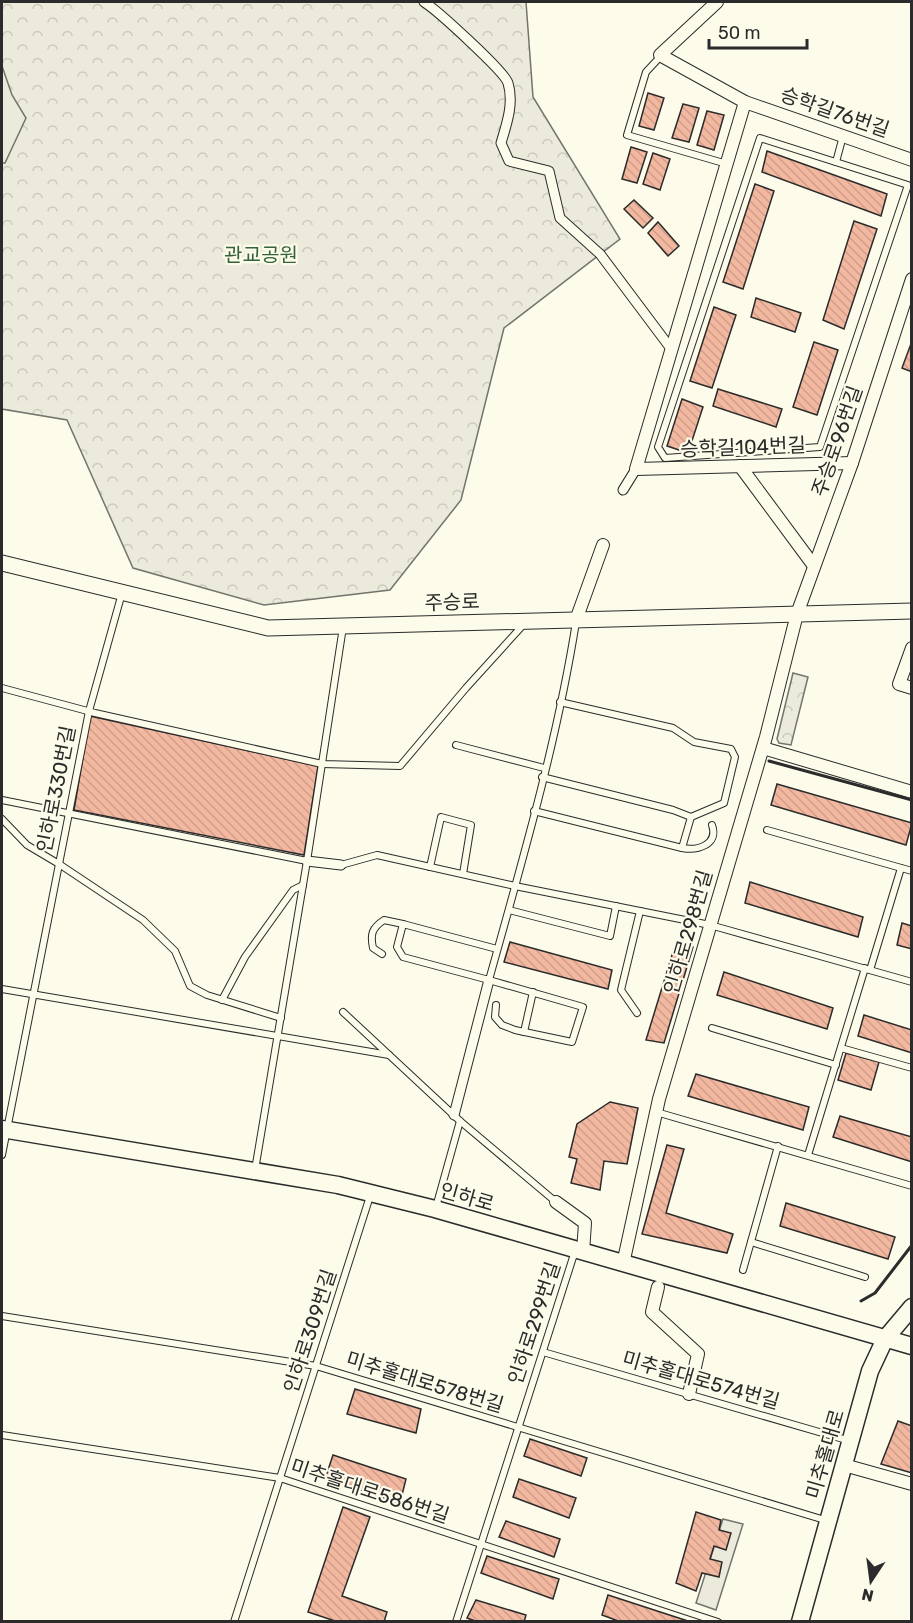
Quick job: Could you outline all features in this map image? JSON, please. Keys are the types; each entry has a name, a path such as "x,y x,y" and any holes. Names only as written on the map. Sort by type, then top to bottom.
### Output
{"main road":[{"name":"인하로","path":"4,1129 338,1185 435,1209 912,1346"},
{"name":"미추홀대로","path":"800,1622 870,1371 885,1339 912,1307"}],"street":[{"path":"424,2 441,13 508,81 511,109 501,143 510,161 549,171 560,218 600,254 672,350"},
{"path":"661,56 717,2"},
{"name":"승학길76번길","path":"661,56 745,102 912,160"},
{"path":"623,490 636,469 745,102"},
{"name":"주승로96번길","path":"797,614 852,463 912,279"},
{"name":"승학길104번길","path":"636,469 852,463"},
{"path":"740,466 814,566"},
{"path":"576,620 603,545"},
{"name":"주승로","path":"2,563 268,628 912,611"},
{"name":"인하로298번길","path":"623,1264 656,1112 763,748 797,614"},
{"path":"912,648 899,684 912,688"},
{"path":"763,748 912,792"},
{"path":"307,861 341,865"},
{"path":"458,1118 489,980"},
{"path":"556,1202 585,1223 579,1251"},
{"path":"658,1287 652,1312 698,1354 689,1394"},
{"path":"844,1465 912,1484"}],"lane":[{"path":"661,56 646,72 627,135 727,164"},
{"path":"836,162 843,136"},
{"path":"760,138 908,185 820,447 734,453 665,458 658,447 760,138"},
{"path":"734,453 740,466"},
{"name":"인하로330번길","path":"2,1155 4,1129 33,994 88,711 122,592"},
{"path":"489,980 509,910 568,673 576,620"},
{"path":"2,688 88,711 322,764 400,766 526,621"},
{"path":"255,1171 307,861 343,626"},
{"path":"542,777 673,810 691,817 724,802 735,757 731,749 694,742 673,728 560,702"},
{"path":"456,745 544,768"},
{"path":"2,800 307,861"},
{"path":"534,811 695,850 705,846 712,839 714,831 712,825"},
{"path":"430,867 441,817 471,825 463,874"},
{"path":"682,848 691,817"},
{"path":"2,819 27,845 143,920 175,951 190,986 207,995 280,1018"},
{"path":"767,830 912,871"},
{"path":"341,865 377,855 515,886 710,925 912,982"},
{"path":"808,1155 901,868"},
{"path":"222,1000 245,957 293,890 303,885"},
{"path":"509,910 610,936 616,906"},
{"path":"637,1013 621,990 640,911"},
{"path":"382,954 373,948 370,936 375,926 384,920 497,950"},
{"path":"403,924 397,947 403,957 583,1007 573,1042 502,1025 495,1017 496,1005"},
{"path":"2,989 389,1055"},
{"path":"524,1032 533,992"},
{"path":"342,1012 458,1118 556,1202"},
{"path":"712,1028 836,1065"},
{"path":"841,1048 912,1068"},
{"path":"656,1112 912,1186"},
{"path":"435,1209 458,1118"},
{"path":"743,1270 778,1146"},
{"name":"인하로309번길","path":"234,1622 371,1193"},
{"path":"751,1242 865,1277"},
{"name":"인하로299번길","path":"456,1622 518,1427 579,1251"},
{"name":"미추홀대로578번길","path":"2,1316 316,1366 828,1521"},
{"name":"미추홀대로574번길","path":"543,1352 851,1441"},
{"name":"미추홀대로586번길","path":"2,1435 280,1479 718,1622"}],"green space":[{"name":"관교공원","path":"2,2 526,2 533,97 620,239 504,328 461,500 390,590 264,605 133,568 67,420 2,409"},
{"path":"793,673 808,677 791,745 779,743 777,739"}],"shaded area":[{"path":"2,66 12,95 26,118 5,163 2,163"},
{"path":"723,1519 743,1524 716,1610 696,1603"}],"building":[{"path":"648,93 664,98 654,130 639,126"},
{"path":"683,104 699,108 689,142 672,138"},
{"path":"707,111 724,115 714,150 697,145"},
{"path":"631,147 647,152 637,183 622,179"},
{"path":"767,151 887,194 881,216 762,172"},
{"path":"653,153 670,159 660,190 643,184"},
{"path":"755,184 774,191 743,289 723,282"},
{"path":"634,200 653,218 643,228 624,209"},
{"path":"854,221 877,229 844,329 823,320"},
{"path":"658,222 679,246 668,256 648,233"},
{"path":"756,298 801,313 795,332 751,317"},
{"path":"714,307 736,315 712,388 690,381"},
{"path":"912,341 912,372 902,368"},
{"path":"814,342 838,350 817,415 793,407"},
{"path":"718,389 782,409 776,427 713,406"},
{"path":"682,399 703,407 688,453 667,446"},
{"path":"90,716 318,766 304,855 74,810"},
{"path":"777,784 912,823 906,845 771,805"},
{"path":"750,882 863,917 858,937 745,903"},
{"path":"902,923 912,926 912,949 897,945"},
{"path":"510,942 612,970 608,989 504,962"},
{"path":"676,942 693,947 664,1043 646,1040"},
{"path":"724,972 833,1008 827,1029 717,995"},
{"path":"864,1015 912,1030 912,1053 858,1036"},
{"path":"846,1053 879,1062 871,1090 838,1080"},
{"path":"696,1074 809,1107 803,1130 688,1096"},
{"path":"610,1102 638,1108 627,1164 604,1161 600,1190 571,1183 577,1159 569,1157 577,1124"},
{"path":"840,1116 912,1137 912,1162 833,1137"},
{"path":"667,1145 684,1149 666,1213 733,1234 727,1253 642,1234"},
{"path":"786,1203 895,1237 888,1259 780,1226"},
{"path":"355,1389 421,1409 416,1433 347,1414"},
{"path":"898,1421 912,1426 912,1473 881,1464"},
{"path":"530,1439 587,1458 581,1476 524,1456"},
{"path":"333,1455 406,1479 400,1503 325,1479"},
{"path":"519,1479 576,1498 569,1518 513,1497"},
{"path":"343,1507 370,1517 342,1596 387,1612 384,1622 338,1622 308,1612"},
{"path":"696,1512 721,1520 719,1530 731,1533 726,1550 714,1546 710,1559 722,1562 719,1577 702,1573 696,1591 676,1583"},
{"path":"506,1521 560,1539 554,1557 499,1537"},
{"path":"487,1556 559,1579 553,1599 481,1573"},
{"path":"608,1595 691,1622 621,1622 602,1615"},
{"path":"476,1600 526,1615 524,1622 478,1622 467,1618"}],"wall":[{"path":"769,761 912,800"},
{"path":"861,1301 875,1293 912,1245"}]}
